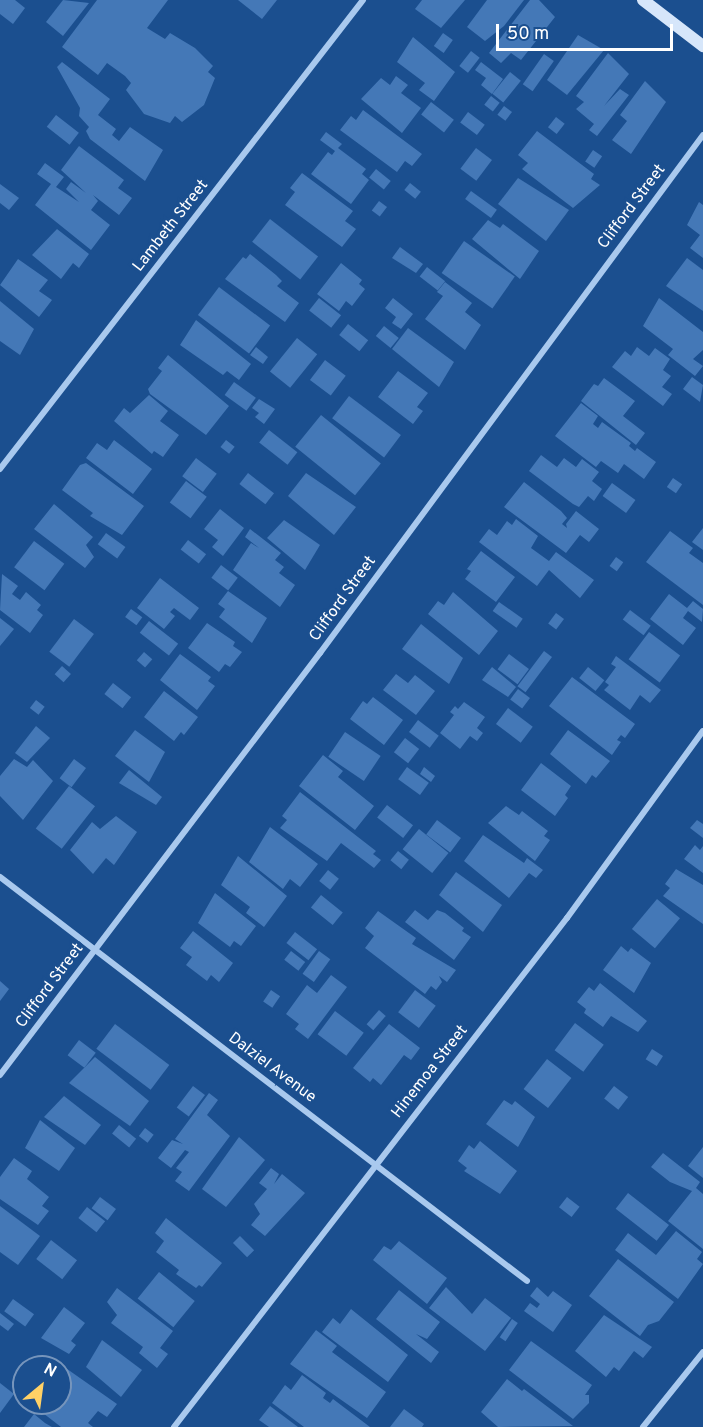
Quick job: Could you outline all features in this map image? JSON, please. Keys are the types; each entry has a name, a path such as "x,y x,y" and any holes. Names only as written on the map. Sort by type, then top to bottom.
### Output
{"main road":[{"path":"643,0 703,46"}],"street":[{"name":"Lambeth Street","path":"0,469 363,0"},
{"name":"Clifford Street","path":"0,1075 293,689 703,135"},
{"name":"Hinemoa Street","path":"174,1427 567,918 703,731"},
{"name":"Dalziel Avenue","path":"0,877 527,1281"},
{"path":"643,1427 703,1352"}],"building":[{"path":"0,0 15,0 25,8 13,24 0,14"},
{"path":"63,0 89,3 63,36 46,22"},
{"path":"97,0 168,0 147,28 165,39 170,33 195,48 213,66 208,72 215,78 204,105 182,122 175,116 170,123 144,114 126,90 131,83 125,76 107,63 98,75 62,47"},
{"path":"238,0 277,0 262,19"},
{"path":"422,0 465,0 441,28 415,9"},
{"path":"487,0 524,0 504,26 485,41 467,27"},
{"path":"530,0 539,0 555,17 521,60 511,53 501,63 489,53"},
{"path":"443,33 453,40 444,53 434,46"},
{"path":"578,35 604,50 567,95 547,80"},
{"path":"413,37 455,72 434,101 419,90 425,83 397,62"},
{"path":"471,51 480,58 468,73 459,66"},
{"path":"608,53 629,74 604,106 620,89 629,95 597,136 589,130 594,124 576,109 584,102 576,96"},
{"path":"544,54 554,61 533,91 523,84"},
{"path":"62,62 110,99 98,115 116,129 112,135 119,141 130,127 163,150 145,181 90,139 86,131 89,127 79,116 80,108 57,67"},
{"path":"481,62 503,79 492,94 481,85 486,78 475,70"},
{"path":"510,72 521,81 503,103 492,94"},
{"path":"396,76 408,85 401,93 421,108 402,133 361,99 381,78 390,85"},
{"path":"645,81 666,102 631,154 612,140 627,121 620,115"},
{"path":"491,96 500,103 493,111 484,105"},
{"path":"431,102 454,120 444,132 421,115"},
{"path":"504,106 512,112 505,121 497,115"},
{"path":"363,110 422,154 412,166 405,161 397,172 340,130 351,116 356,120"},
{"path":"468,112 485,125 477,135 460,122"},
{"path":"56,115 79,133 70,145 47,127"},
{"path":"556,117 565,124 557,134 548,127"},
{"path":"537,131 594,174 591,179 600,185 573,208 522,169 528,163 518,155"},
{"path":"326,132 342,144 338,148 366,169 362,174 369,180 351,204 311,174 328,152 332,155 335,151 320,140"},
{"path":"79,146 124,180 118,188 132,198 119,215 93,195 98,201 91,210 110,225 91,250 35,205 51,184 37,174 45,163 64,177 56,187 79,202 66,189 71,182 86,193 61,170"},
{"path":"476,148 492,160 476,181 460,169"},
{"path":"593,150 602,156 594,168 585,162"},
{"path":"376,169 391,181 384,190 369,178"},
{"path":"302,173 353,211 345,221 356,229 342,247 285,205 295,192 290,188"},
{"path":"518,178 569,210 546,241 498,204"},
{"path":"410,183 421,192 415,199 404,190"},
{"path":"0,184 19,198 9,210 0,203"},
{"path":"471,191 497,210 491,218 465,199"},
{"path":"379,201 387,207 380,217 372,211"},
{"path":"699,202 703,205 703,258 690,248 700,235 687,225"},
{"path":"270,219 318,257 300,279 252,242"},
{"path":"488,220 500,228 503,224 539,251 520,279 472,239"},
{"path":"57,229 89,254 79,268 73,263 61,279 32,255"},
{"path":"464,241 515,277 492,309 442,273"},
{"path":"400,247 423,264 416,273 392,258"},
{"path":"250,254 282,281 277,286 299,303 285,322 225,279 243,257 246,259"},
{"path":"687,258 703,270 703,311 666,286"},
{"path":"18,259 48,280 39,291 52,300 39,317 0,285"},
{"path":"341,263 362,280 359,284 365,289 352,306 346,301 339,311 317,294"},
{"path":"427,267 445,281 438,291 420,276"},
{"path":"445,282 472,303 465,312 481,325 465,350 425,319 443,296 437,292"},
{"path":"219,287 270,326 249,353 198,315"},
{"path":"319,298 341,315 331,328 309,311"},
{"path":"393,298 413,314 401,329 392,323 396,317 385,308"},
{"path":"659,298 703,332 703,350 693,359 703,366 695,376 668,355 673,349 643,326"},
{"path":"0,301 34,329 20,355 0,341"},
{"path":"196,320 251,364 239,380 227,371 223,375 180,345"},
{"path":"348,324 368,340 359,351 339,335"},
{"path":"384,326 399,338 391,348 376,336"},
{"path":"408,328 454,362 439,387 392,349"},
{"path":"297,338 317,354 290,388 270,371"},
{"path":"256,347 268,357 263,364 250,355"},
{"path":"637,347 649,356 655,348 670,359 663,370 671,376 662,387 672,394 663,406 612,367 625,351 631,356"},
{"path":"168,355 229,406 206,435 150,394 148,389 162,371 158,368"},
{"path":"325,360 346,376 331,396 310,380"},
{"path":"398,371 428,393 417,407 423,411 413,424 378,397"},
{"path":"692,377 703,385 700,402 683,389"},
{"path":"604,378 635,401 623,416 645,433 636,445 581,401 594,384 598,386"},
{"path":"234,382 256,398 246,411 225,395"},
{"path":"149,395 168,411 160,421 179,435 163,457 154,451 152,454 114,421 124,408 130,413"},
{"path":"349,396 401,435 384,457 332,418"},
{"path":"259,399 275,409 264,424 255,417 259,413 252,408"},
{"path":"581,403 598,416 593,424 598,428 602,422 631,443 629,446 635,451 637,448 656,462 644,479 624,464 618,473 601,461 596,467 555,436"},
{"path":"321,415 381,463 355,495 295,447"},
{"path":"269,430 297,452 288,465 259,443"},
{"path":"114,440 152,469 133,494 86,458 97,443 107,450"},
{"path":"226,440 235,447 229,454 220,447"},
{"path":"541,455 557,467 564,458 576,467 582,459 599,472 592,481 602,489 594,501 588,496 579,507 529,471"},
{"path":"196,458 217,474 203,492 182,476"},
{"path":"86,463 144,506 122,535 90,516 93,513 62,490 80,465"},
{"path":"248,473 274,493 265,504 239,484"},
{"path":"306,473 356,507 334,535 288,496"},
{"path":"673,478 682,484 676,493 667,487"},
{"path":"186,481 207,497 191,518 170,503"},
{"path":"524,482 561,511 567,518 562,524 567,528 566,524 576,511 599,529 589,542 580,535 566,553 504,507"},
{"path":"612,483 635,500 626,513 603,496"},
{"path":"54,504 93,537 86,545 94,557 85,568 34,529"},
{"path":"220,509 244,528 223,556 212,547 218,540 204,529"},
{"path":"516,519 538,536 531,548 549,561 556,552 594,580 580,598 549,570 537,586 479,542 489,529 497,535 507,521 512,525"},
{"path":"284,520 320,545 305,570 267,538"},
{"path":"703,528 703,550 692,542"},
{"path":"250,529 281,553 275,560 284,567 279,573 295,585 280,607 233,570 251,543 259,548 245,537"},
{"path":"670,531 693,548 689,553 703,563 703,605 646,562"},
{"path":"106,533 125,547 117,558 98,544"},
{"path":"188,540 206,554 199,564 181,549"},
{"path":"34,541 64,564 44,590 14,567"},
{"path":"481,551 515,577 496,602 465,579 471,571 467,569"},
{"path":"616,557 623,562 617,571 610,566"},
{"path":"221,565 238,578 228,590 211,578"},
{"path":"2,574 18,586 12,594 20,600 26,592 41,605 37,610 43,615 30,633 0,610"},
{"path":"160,578 199,608 190,620 174,608 170,612 175,616 164,629 137,608"},
{"path":"228,591 267,618 252,643 219,617 225,609 218,604"},
{"path":"453,592 498,631 479,655 428,614 438,601 444,605"},
{"path":"669,594 687,608 693,601 703,609 702,622 688,611 683,618 696,628 683,645 650,619"},
{"path":"499,602 523,619 516,628 493,611"},
{"path":"131,609 142,617 136,625 125,617"},
{"path":"630,610 651,626 644,635 623,620"},
{"path":"556,613 564,619 556,629 548,623"},
{"path":"0,618 14,629 0,646"},
{"path":"74,619 94,634 69,667 49,652"},
{"path":"149,621 178,644 169,656 140,633"},
{"path":"207,623 235,642 233,646 242,652 230,667 225,664 219,672 188,648"},
{"path":"421,624 463,658 449,684 402,649"},
{"path":"649,632 680,655 660,683 629,659"},
{"path":"544,651 552,657 526,692 518,686"},
{"path":"144,652 152,659 145,668 137,660"},
{"path":"180,654 211,677 208,681 215,686 197,710 160,680"},
{"path":"509,654 529,669 518,684 498,669"},
{"path":"616,656 661,690 650,703 640,695 630,710 604,690 609,685 605,682 616,667 611,664"},
{"path":"62,666 71,674 64,682 55,674"},
{"path":"492,667 516,687 508,697 482,680"},
{"path":"588,667 604,680 596,691 579,678"},
{"path":"396,674 408,683 415,675 435,691 416,715 383,690"},
{"path":"572,677 635,724 625,738 621,735 617,740 621,742 612,755 549,706"},
{"path":"113,683 131,697 123,708 104,694"},
{"path":"518,689 530,698 522,708 510,699"},
{"path":"164,691 198,717 184,735 181,732 174,741 144,717"},
{"path":"373,697 403,720 384,745 350,719 363,701 367,704"},
{"path":"36,700 45,707 39,715 30,708"},
{"path":"464,702 485,717 477,728 483,733 477,741 470,736 460,749 440,733 454,715 450,712 455,706 458,709"},
{"path":"508,708 533,727 521,743 496,724"},
{"path":"418,720 439,736 430,748 409,732"},
{"path":"36,726 50,738 27,762 15,753"},
{"path":"135,730 165,752 149,782 115,756"},
{"path":"568,730 610,761 596,778 592,775 586,784 550,754"},
{"path":"345,732 381,756 364,781 328,757"},
{"path":"405,738 419,749 408,763 394,752"},
{"path":"323,755 343,771 338,777 374,806 355,830 299,786"},
{"path":"14,759 27,767 33,760 53,781 23,820 0,796 0,776"},
{"path":"74,759 86,768 72,787 60,778"},
{"path":"541,763 571,786 565,795 568,798 555,816 521,790"},
{"path":"407,767 429,783 420,795 398,779"},
{"path":"424,767 435,776 431,782 420,774"},
{"path":"129,770 162,797 156,805 119,783"},
{"path":"69,786 95,806 62,849 36,829"},
{"path":"300,792 376,851 373,854 381,860 374,868 341,843 327,861 280,828 287,820 282,816"},
{"path":"387,805 413,825 403,838 377,818"},
{"path":"506,806 519,815 522,811 548,831 544,836 550,840 535,861 488,823"},
{"path":"116,816 137,832 114,865 106,858 93,874 70,850 92,822 100,829"},
{"path":"437,820 461,838 450,852 426,834"},
{"path":"697,820 703,824 703,838 690,828"},
{"path":"270,827 318,864 300,887 290,879 283,889 249,862"},
{"path":"419,829 449,853 432,873 403,849"},
{"path":"483,835 524,863 527,858 543,870 536,878 529,873 509,898 464,861"},
{"path":"695,845 700,850 703,846 703,873 684,859"},
{"path":"398,851 409,860 401,869 390,860"},
{"path":"238,856 287,896 264,927 246,913 250,907 221,885"},
{"path":"676,869 703,885 703,924 663,896 670,888 665,884"},
{"path":"328,870 339,879 330,890 319,881"},
{"path":"456,872 502,905 483,932 439,895"},
{"path":"215,893 256,926 241,946 234,941 230,947 198,923"},
{"path":"321,895 343,913 333,925 311,907"},
{"path":"657,899 680,918 655,948 632,929"},
{"path":"415,910 428,920 437,910 445,913 464,928 462,931 471,937 454,960 405,922"},
{"path":"378,911 416,938 412,944 456,970 447,982 439,976 442,982 436,990 431,986 425,994 365,948 374,936 365,928"},
{"path":"193,931 233,963 219,982 211,975 207,981 186,965 192,957 180,948"},
{"path":"295,932 317,949 308,960 286,943"},
{"path":"621,946 628,952 631,948 651,963 634,993 603,970"},
{"path":"291,951 305,962 298,971 284,960"},
{"path":"319,951 330,959 314,982 303,974"},
{"path":"331,975 347,987 308,1039 295,1029 299,1024 286,1014 307,985 317,993"},
{"path":"0,981 9,989 0,1001"},
{"path":"600,983 647,1021 638,1032 611,1016 603,1027 584,1013 586,1009 577,1002 589,987 594,991"},
{"path":"271,990 280,996 272,1008 263,1002"},
{"path":"415,990 436,1006 419,1028 398,1012"},
{"path":"379,1010 386,1016 373,1030 367,1024"},
{"path":"335,1011 364,1033 346,1056 318,1034"},
{"path":"575,1023 604,1045 583,1072 555,1050"},
{"path":"115,1024 169,1065 151,1090 96,1049"},
{"path":"389,1024 420,1048 411,1060 404,1055 381,1085 373,1078 370,1082 353,1068"},
{"path":"79,1040 96,1053 84,1068 68,1055"},
{"path":"652,1049 663,1056 657,1066 646,1059"},
{"path":"95,1057 149,1101 130,1126 69,1083"},
{"path":"547,1059 571,1078 548,1108 524,1089"},
{"path":"193,1086 205,1095 189,1117 177,1108"},
{"path":"614,1086 628,1097 618,1110 604,1099"},
{"path":"209,1093 218,1100 207,1115 230,1136 189,1191 175,1181 182,1172 176,1168 189,1152 185,1150 171,1168 158,1158 172,1140 183,1144 175,1139"},
{"path":"64,1096 101,1125 85,1145 44,1117"},
{"path":"504,1100 512,1105 515,1101 535,1117 518,1147 486,1124"},
{"path":"40,1120 75,1148 59,1171 25,1148"},
{"path":"119,1125 136,1139 129,1147 112,1134"},
{"path":"145,1128 154,1135 148,1143 139,1136"},
{"path":"239,1137 265,1160 226,1207 202,1189"},
{"path":"480,1141 517,1171 500,1194 464,1171 467,1168 458,1161 469,1145 474,1149"},
{"path":"703,1147 703,1178 688,1166"},
{"path":"663,1153 700,1182 696,1188 703,1194 703,1249 668,1221 692,1191 670,1182 651,1167"},
{"path":"14,1158 32,1171 27,1179 49,1197 42,1206 49,1211 38,1225 0,1199 0,1177"},
{"path":"271,1168 279,1174 274,1184 282,1174 305,1193 265,1236 251,1225 260,1214 254,1204 267,1189 259,1183"},
{"path":"628,1193 669,1225 657,1241 616,1209"},
{"path":"100,1197 116,1209 108,1220 92,1208"},
{"path":"567,1197 580,1207 572,1217 559,1207"},
{"path":"0,1206 40,1236 18,1265 0,1252"},
{"path":"87,1207 105,1221 97,1232 78,1218"},
{"path":"166,1218 222,1263 202,1287 199,1285 196,1288 176,1274 179,1270 156,1252 164,1241 155,1233"},
{"path":"676,1231 702,1252 697,1259 703,1264 678,1299 615,1250 628,1233 656,1255"},
{"path":"240,1236 254,1250 247,1257 233,1243"},
{"path":"51,1240 77,1260 62,1279 36,1259"},
{"path":"399,1241 447,1278 427,1304 373,1260 384,1246 391,1250"},
{"path":"618,1259 674,1302 659,1321 648,1325 640,1336 589,1296"},
{"path":"159,1272 195,1301 173,1327 138,1298"},
{"path":"446,1287 472,1314 485,1298 511,1318 485,1351 429,1308"},
{"path":"537,1287 548,1297 553,1291 572,1305 553,1332 524,1311 530,1303 537,1308 540,1304 530,1296"},
{"path":"117,1288 173,1331 160,1348 168,1354 157,1368 139,1353 143,1347 111,1323 117,1315 107,1302"},
{"path":"399,1290 440,1322 427,1339 416,1334 439,1352 431,1363 376,1319"},
{"path":"13,1299 34,1314 25,1326 4,1311"},
{"path":"64,1307 85,1323 71,1341 76,1345 69,1354 41,1338"},
{"path":"351,1309 408,1355 388,1382 322,1332 333,1318 340,1324"},
{"path":"0,1313 14,1324 8,1331 0,1325"},
{"path":"604,1315 652,1347 643,1358 634,1351 619,1371 614,1367 606,1377 575,1351"},
{"path":"512,1319 518,1323 506,1341 500,1337"},
{"path":"316,1330 337,1346 332,1352 386,1392 367,1418 290,1364"},
{"path":"102,1340 142,1370 121,1397 86,1367"},
{"path":"531,1341 592,1385 585,1395 589,1395 589,1403 573,1419 509,1370"},
{"path":"72,1372 117,1404 107,1417 98,1411 88,1423 93,1427 61,1427 46,1415 72,1415"},
{"path":"302,1375 326,1393 323,1398 330,1403 333,1399 370,1427 304,1427 272,1403 285,1385 291,1390"},
{"path":"507,1379 573,1426 498,1427 481,1412"},
{"path":"0,1383 12,1392 12,1397 0,1413"},
{"path":"270,1406 298,1427 269,1427 259,1420"},
{"path":"404,1409 424,1424 422,1427 390,1427"},
{"path":"35,1415 52,1427 24,1427"}]}
